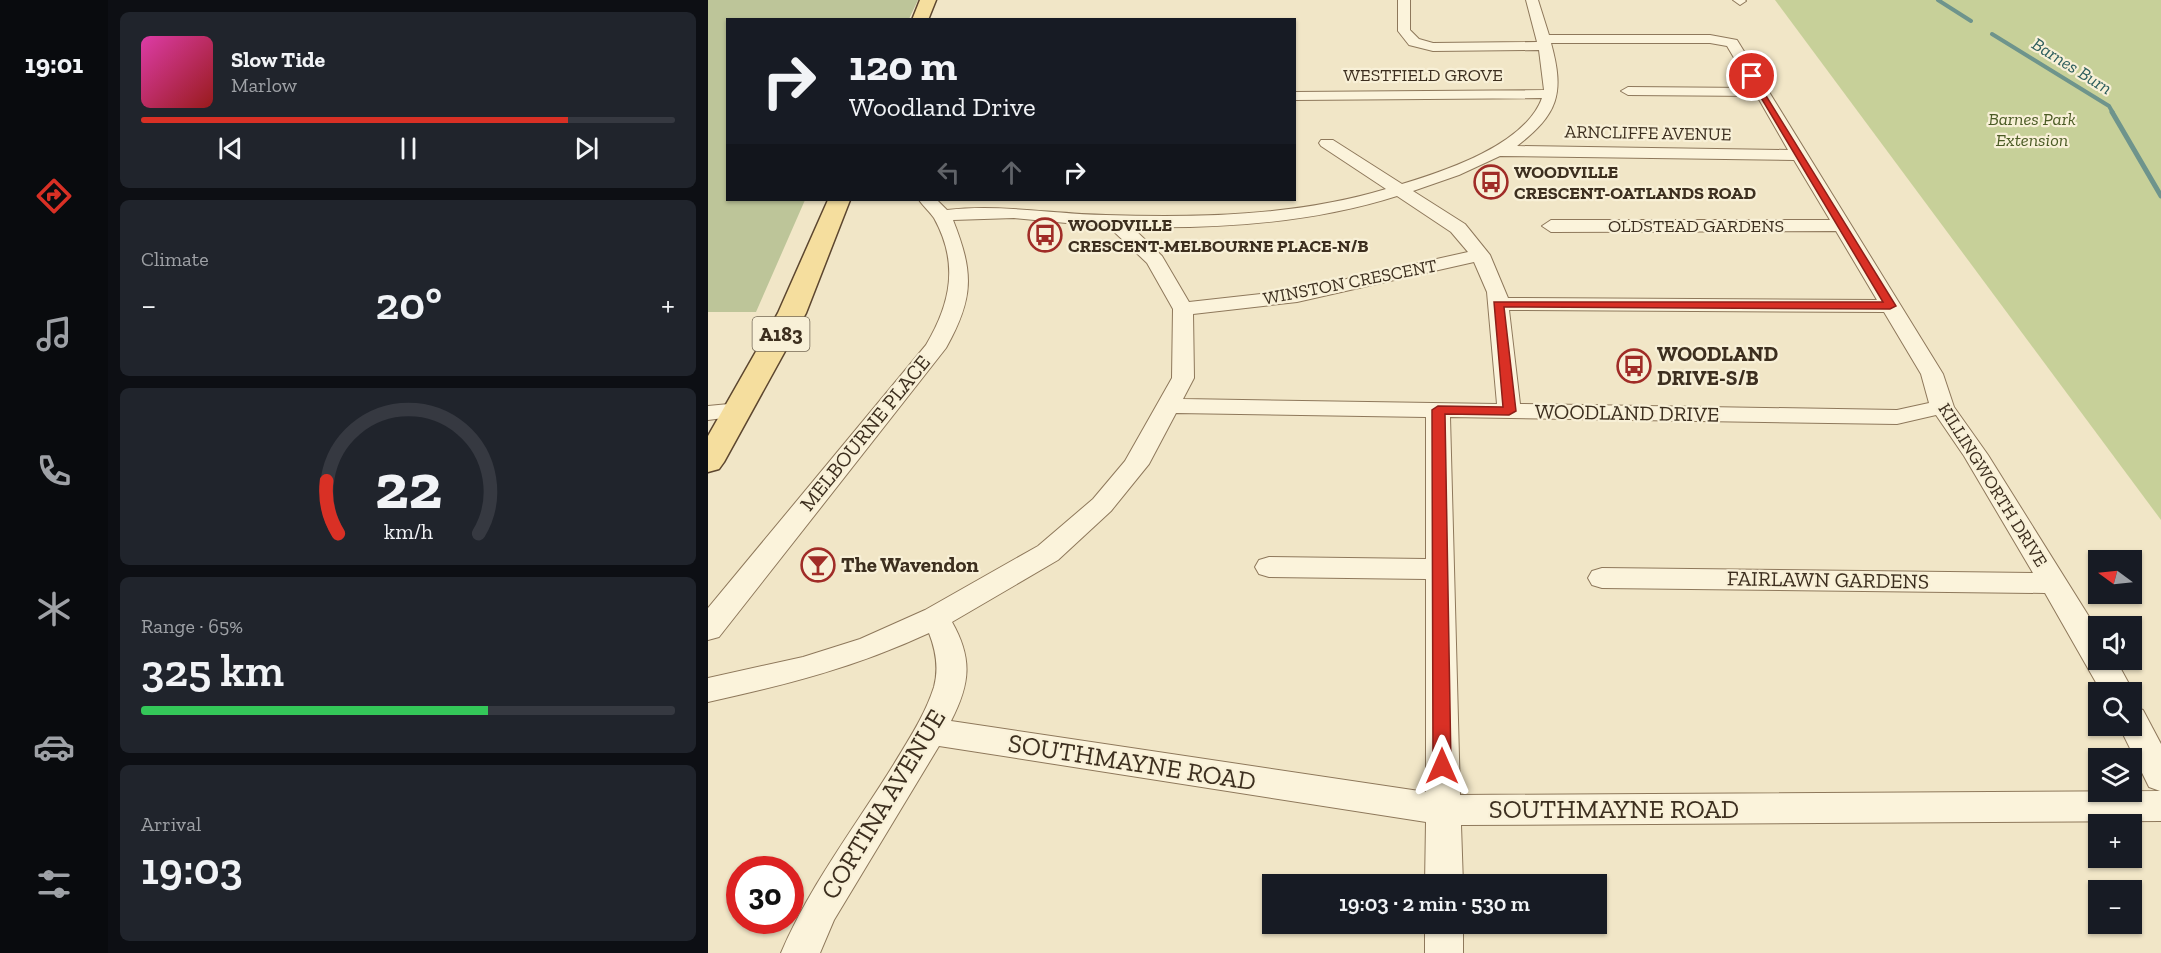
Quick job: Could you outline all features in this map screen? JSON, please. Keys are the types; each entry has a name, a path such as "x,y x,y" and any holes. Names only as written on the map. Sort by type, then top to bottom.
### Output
{"main road":[{"path":"921,18 928,0"},
{"name":"A183","path":"708,462 740,410 792,313 839,201"}],"street":[{"path":"1404,0 1404,31 1414,42 1433,47 1543,43"},
{"path":"935,208 995,210 1113,220 1163,221 1297,213 1396,189 1467,166 1496,151 1531,128 1543,115 1551,94 1553,78 1532,0"},
{"name":"KILLINGWORTH DRIVE","path":"1543,43 1710,39 1732,43 1932,374 1942,407 1976,455 2088,639"},
{"path":"1628,91 1762,92"},
{"name":"WESTFIELD GROVE","path":"1296,96 1551,94"},
{"path":"1327,143 1458,228 1480,255 1497,292 1509,411"},
{"name":"ARNCLIFFE AVENUE","path":"1496,151 1800,155"},
{"path":"1163,221 1171,201"},
{"name":"MELBOURNE PLACE","path":"708,630 935,348 952,322 960,299 960,281 954,245 935,208"},
{"path":"708,690 804,669 871,647 935,618 1048,553 1102,505 1136,464 1183,378 1183,309 1155,260 1113,220"},
{"name":"OLDSTEAD GARDENS","path":"1551,226 1842,225"},
{"name":"WINSTON CRESCENT","path":"1183,309 1297,296 1480,255"},
{"path":"1498,304 1890,306"},
{"name":"WOODLAND DRIVE","path":"1168,406 1897,417 1942,407"},
{"path":"708,413 740,410"},
{"path":"1438,410 1443,874"},
{"path":"1269,567 1440,569"},
{"name":"FAIRLAWN GARDENS","path":"1602,578 2054,583"},
{"name":"CORTINA AVENUE","path":"800,953 821,909 929,731 947,696 953,666 944,631 935,618"},
{"name":"SOUTHMAYNE ROAD","path":"929,731 1443,810 2161,806"},
{"path":"2140,736 2161,777"},
{"path":"1444,934 1444,953"}],"green space":[{"path":"708,0 918,0 909,18 726,18 726,201 805,201 756,312 708,312"},
{"name":"Barnes Park Extension","path":"1775,0 2161,0 2161,520"}],"waterway":[{"path":"1938,0 1971,21"},
{"name":"Barnes Burn","path":"1992,34 2109,106 2113,113"},
{"name":"Barnes Burn","path":"2112,112 2161,196"}],"place":[{"name":"WOODVILLE CRESCENT-OATLANDS ROAD","path":"1491,182"},
{"name":"WOODVILLE CRESCENT-MELBOURNE PLACE-N/B","path":"1045,235"},
{"name":"WOODLAND DRIVE-S/B","path":"1634,366"},
{"name":"The Wavendon","path":"818,565"}],"route":[{"path":"1442,766 1438,410 1509,411 1498,304 1890,306 1752,76"}]}
